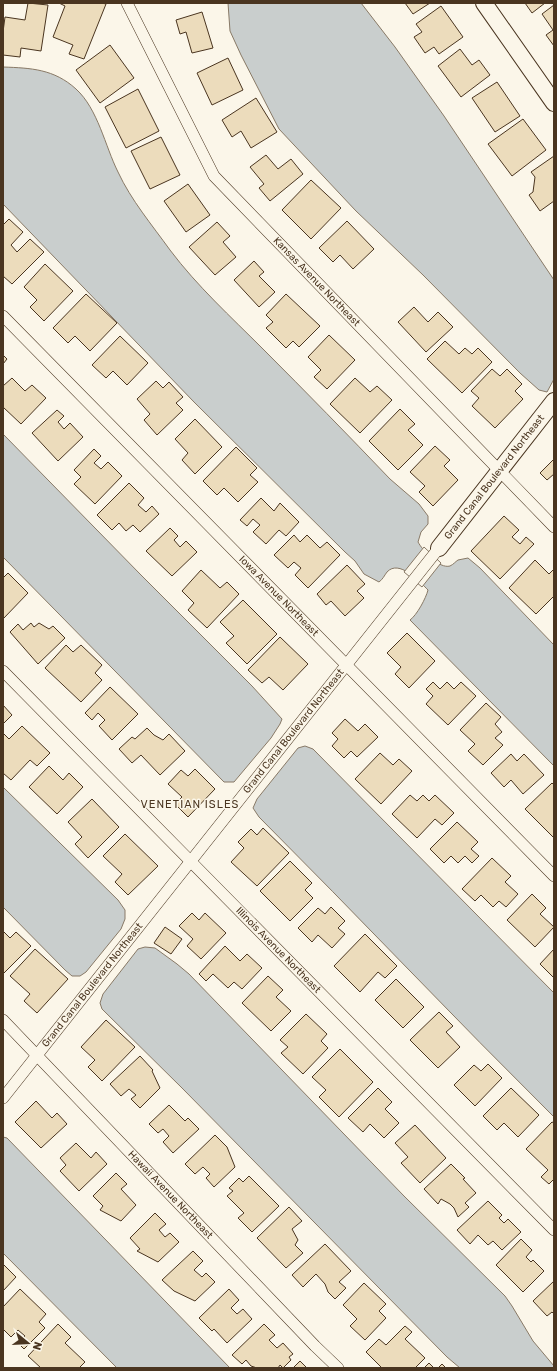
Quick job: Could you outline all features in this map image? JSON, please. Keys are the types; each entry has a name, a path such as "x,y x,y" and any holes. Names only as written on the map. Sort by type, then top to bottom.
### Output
{"street":[{"name":"Kansas Avenue Northeast","path":"127,3 214,176 554,527"},
{"path":"484,3 554,103"},
{"name":"Iowa Avenue Northeast","path":"3,316 554,876"},
{"name":"Grand Canal Boulevard Northeast","path":"3,1098 409,587 554,401"},
{"name":"Illinois Avenue Northeast","path":"3,671 554,1230"},
{"name":"Hawaii Avenue Northeast","path":"3,1020 315,1346 338,1368"}],"shaded area":[{"path":"228,3 361,3 395,47 444,116 554,280 554,379 547,392 539,390 520,373 423,275 356,211 279,129 230,31"},
{"path":"3,67 33,69 51,74 68,82 84,97 96,117 113,162 123,182 149,222 180,263 215,301 390,479 419,504 428,516 428,524 421,532 418,542 424,550 436,562 446,566 450,566 458,560 468,558 480,568 554,645 554,766 410,620 421,606 428,590 409,573 397,568 387,572 379,582 364,574 355,561 194,402 3,204"},
{"path":"3,434 252,686 282,719 271,738 234,782 224,782 3,557"},
{"path":"305,746 313,749 554,993 554,1117 259,817 253,808 257,799 298,748"},
{"path":"3,787 118,900 125,910 125,919 121,929 86,972 80,976 72,976 65,970 3,907"},
{"path":"145,947 155,948 189,974 404,1196 505,1296 533,1341 554,1366 554,1368 460,1368 447,1357 102,1009 100,1003 103,994 138,949"},
{"path":"3,1137 7,1138 230,1368 117,1368 3,1253"}],"pier":[{"path":"424,547 441,563 422,587 404,572"}],"building":[{"path":"28,3 48,5 41,51 21,48 20,57 3,55 3,32 5,17 25,20"},
{"path":"59,3 106,4 84,59 69,54 73,45 53,37 65,6"},
{"path":"405,3 430,3 413,14"},
{"path":"525,3 545,3 532,13"},
{"path":"554,5 554,46 546,35 553,30 542,14"},
{"path":"441,6 463,37 439,54 434,47 425,53 414,37 422,32 416,24"},
{"path":"202,12 213,48 192,53 186,32 180,34 176,20"},
{"path":"110,45 134,78 100,103 76,70"},
{"path":"460,49 472,65 479,60 490,75 461,97 438,66"},
{"path":"228,58 243,90 212,105 197,73"},
{"path":"497,82 520,116 495,132 472,98"},
{"path":"138,89 159,131 126,148 105,107"},
{"path":"256,98 277,132 251,148 241,131 232,137 222,120"},
{"path":"523,119 546,150 512,176 488,144"},
{"path":"161,137 180,175 150,189 131,151"},
{"path":"266,155 278,169 291,159 303,174 270,201 259,188 264,184 250,167"},
{"path":"554,156 554,201 540,211 529,195 533,192 535,177 531,172"},
{"path":"311,180 341,208 311,239 282,210"},
{"path":"188,184 210,215 186,232 164,201"},
{"path":"9,219 23,232 11,245 17,252 30,239 44,252 12,284 3,276 3,225"},
{"path":"347,221 374,249 353,269 340,255 333,262 319,248"},
{"path":"217,222 230,236 223,242 236,257 215,275 189,247"},
{"path":"254,261 264,272 259,276 275,292 259,307 234,280"},
{"path":"45,264 73,291 44,321 30,307 37,300 24,287"},
{"path":"86,294 117,323 90,351 75,336 68,343 53,328"},
{"path":"286,294 320,326 299,347 293,341 286,348 266,328 273,322 266,315"},
{"path":"414,307 428,322 438,312 453,327 426,352 398,322"},
{"path":"329,335 355,360 327,389 314,377 321,370 308,357"},
{"path":"120,336 148,363 127,385 113,371 106,378 92,365"},
{"path":"445,341 459,354 465,348 472,354 478,348 492,362 462,393 427,359"},
{"path":"3,355 7,359 3,364"},
{"path":"492,369 500,376 507,369 522,384 515,391 523,399 495,428 472,406 479,398 471,391"},
{"path":"12,378 25,391 32,385 46,398 21,424 3,407 3,386"},
{"path":"355,378 370,392 377,386 392,400 360,433 330,404"},
{"path":"156,381 163,388 169,382 183,397 176,403 183,410 157,435 144,420 150,414 137,399"},
{"path":"400,409 415,424 408,430 423,445 398,470 369,441"},
{"path":"57,410 64,416 58,422 64,429 70,423 83,437 58,461 32,433"},
{"path":"195,419 222,447 195,474 182,460 188,453 175,439"},
{"path":"435,446 450,460 444,466 458,480 433,506 419,492 425,486 410,472"},
{"path":"236,447 257,468 250,475 258,482 238,502 224,488 217,495 203,481"},
{"path":"94,449 101,456 94,463 101,469 108,462 122,476 95,504 74,484 81,477 74,470"},
{"path":"554,459 554,474 547,480 540,473"},
{"path":"129,483 144,498 138,505 146,512 152,506 159,514 140,532 133,525 126,531 119,523 112,530 97,515"},
{"path":"261,498 274,511 280,503 299,522 286,536 279,530 266,544 253,532 260,525 253,519 247,526 240,520"},
{"path":"504,516 519,530 512,537 520,544 526,537 534,544 500,579 471,551"},
{"path":"170,528 178,536 174,540 180,547 186,541 197,552 172,576 146,551"},
{"path":"294,535 300,542 307,535 320,548 327,542 340,555 308,588 295,575 301,568 294,562 288,568 274,555"},
{"path":"535,560 549,574 554,569 554,596 536,614 509,588"},
{"path":"347,565 365,584 357,591 364,598 345,616 331,601 326,605 317,594"},
{"path":"201,570 220,588 227,582 239,594 207,628 188,610 194,603 182,591"},
{"path":"8,573 28,593 3,619 3,578"},
{"path":"243,600 277,634 247,664 226,643 234,636 220,622"},
{"path":"31,623 34,627 39,623 49,629 53,626 65,638 38,664 10,632 18,624 23,630"},
{"path":"407,633 435,661 409,688 395,674 401,667 387,653"},
{"path":"280,637 308,664 283,690 269,677 262,683 248,670"},
{"path":"66,645 73,652 81,645 102,665 95,673 102,680 81,702 45,668"},
{"path":"433,682 440,689 447,682 454,689 461,682 476,696 448,725 426,704 433,696 426,689"},
{"path":"110,687 138,714 112,740 99,726 105,720 98,713 92,720 85,713"},
{"path":"486,703 501,717 495,724 502,732 495,738 503,745 483,765 468,751 475,744 460,730"},
{"path":"3,705 12,715 3,724"},
{"path":"345,719 358,731 365,724 378,737 357,757 351,751 344,758 332,746 338,739 332,733"},
{"path":"22,726 50,753 37,766 30,760 11,780 3,773 3,733 9,739"},
{"path":"147,728 154,735 163,740 169,734 185,751 160,775 141,755 132,763 119,749 132,737 135,739"},
{"path":"380,753 393,765 399,759 412,771 381,804 355,779"},
{"path":"511,754 517,761 524,754 544,775 523,794 511,780 504,787 491,773"},
{"path":"49,766 63,780 69,773 83,787 57,814 29,787"},
{"path":"195,769 215,789 188,817 175,804 182,797 168,784 181,770 188,776"},
{"path":"552,783 554,785 554,838 525,809"},
{"path":"410,795 417,801 423,795 429,801 435,795 454,813 442,825 435,819 417,838 392,814"},
{"path":"92,799 119,827 88,858 75,844 82,837 68,822"},
{"path":"457,822 478,842 471,849 479,856 472,863 465,856 458,863 451,856 444,863 430,849"},
{"path":"263,828 289,853 257,886 231,862 244,848 238,842 251,829 257,835"},
{"path":"125,834 158,866 128,895 115,882 122,874 103,856"},
{"path":"492,858 511,876 505,882 518,894 506,907 499,901 493,907 481,895 475,901 462,889"},
{"path":"290,861 312,883 305,890 313,898 290,921 260,891"},
{"path":"532,894 546,908 540,914 554,927 535,947 507,920"},
{"path":"331,907 345,921 338,928 345,934 332,948 318,935 312,942 298,928 318,908 325,914"},
{"path":"192,913 199,920 205,913 226,933 201,959 187,946 193,939 179,926"},
{"path":"165,927 182,939 171,954 154,943"},
{"path":"3,931 10,938 16,932 31,946 3,974"},
{"path":"365,934 397,966 385,978 378,972 360,992 334,966"},
{"path":"225,946 240,961 247,954 262,968 242,989 234,982 228,988 213,974 206,981 199,974"},
{"path":"35,949 68,979 37,1013 24,1001 30,994 10,976"},
{"path":"554,949 554,978 540,964"},
{"path":"268,976 283,990 276,997 291,1011 271,1031 242,1003"},
{"path":"396,979 424,1007 403,1028 375,1000"},
{"path":"439,1012 453,1026 446,1032 460,1047 438,1068 410,1040"},
{"path":"306,1014 327,1034 321,1041 328,1048 303,1074 281,1053 288,1047 280,1040"},
{"path":"106,1020 135,1047 102,1081 88,1067 95,1060 81,1047"},
{"path":"340,1049 373,1082 339,1117 319,1097 326,1090 312,1077"},
{"path":"140,1056 153,1070 152,1071 160,1088 140,1108 131,1099 136,1095 129,1089 121,1096 110,1084"},
{"path":"488,1064 502,1078 475,1106 454,1085 474,1065 481,1071"},
{"path":"378,1088 392,1102 385,1109 399,1123 384,1138 370,1124 363,1132 348,1118"},
{"path":"511,1088 539,1115 518,1137 504,1123 497,1130 483,1116"},
{"path":"36,1101 52,1118 57,1113 67,1124 41,1148 15,1122"},
{"path":"169,1105 185,1121 188,1118 199,1129 173,1153 163,1142 169,1136 163,1129 158,1133 149,1124"},
{"path":"552,1122 554,1123 554,1179 549,1184 541,1177 548,1170 526,1149"},
{"path":"415,1125 446,1158 420,1183 401,1163 408,1157 395,1143"},
{"path":"215,1135 227,1147 235,1167 214,1187 206,1178 210,1174 203,1167 195,1174 185,1164"},
{"path":"76,1143 91,1158 96,1152 107,1164 79,1191 60,1171 66,1165 60,1158"},
{"path":"451,1164 465,1178 463,1179 476,1193 465,1203 469,1207 458,1217 454,1208 450,1204 441,1199 438,1204 424,1189"},
{"path":"116,1173 127,1184 121,1189 136,1205 121,1221 100,1210 103,1206 93,1196"},
{"path":"249,1176 279,1206 252,1232 238,1218 244,1213 227,1196 233,1191 229,1188 239,1178 243,1182"},
{"path":"488,1201 502,1215 499,1218 504,1223 508,1219 521,1232 502,1250 493,1241 488,1245 478,1235 470,1244 457,1230"},
{"path":"289,1207 302,1221 292,1229 298,1240 295,1245 303,1253 286,1268 257,1238"},
{"path":"155,1213 166,1224 159,1230 165,1237 170,1233 179,1242 158,1262 137,1251 140,1249 130,1238"},
{"path":"521,1239 532,1250 526,1257 531,1262 533,1260 544,1271 523,1292 496,1265"},
{"path":"325,1244 351,1271 339,1282 346,1288 335,1299 328,1292 325,1284 316,1274 303,1287 292,1275"},
{"path":"193,1251 203,1261 194,1270 202,1277 206,1273 215,1282 195,1301 174,1291 162,1280"},
{"path":"3,1264 16,1277 3,1291"},
{"path":"554,1281 554,1314 552,1312 547,1316 533,1301"},
{"path":"364,1283 386,1304 379,1311 386,1318 365,1340 350,1326 357,1319 343,1305"},
{"path":"20,1289 46,1314 39,1322 45,1328 24,1349 18,1343 25,1336 18,1330 11,1337 3,1329 3,1307"},
{"path":"229,1289 239,1300 231,1308 237,1314 243,1309 252,1319 227,1343 214,1329 212,1331 199,1318"},
{"path":"58,1324 71,1337 65,1343 85,1362 79,1368 41,1368 28,1356"},
{"path":"264,1324 275,1335 269,1340 277,1348 283,1343 293,1354 289,1357 291,1360 283,1368 280,1365 278,1368 257,1368 251,1366 246,1360 242,1364 232,1355"},
{"path":"405,1326 412,1332 405,1339 425,1358 415,1368 382,1368 366,1352 379,1339 386,1345"},
{"path":"300,1361 307,1368 293,1368"},
{"path":"429,1363 434,1368 424,1368"},
{"path":"442,1364 446,1368 438,1368"}],"district":[{"name":"VENETIAN ISLES","path":"190,804"}]}
